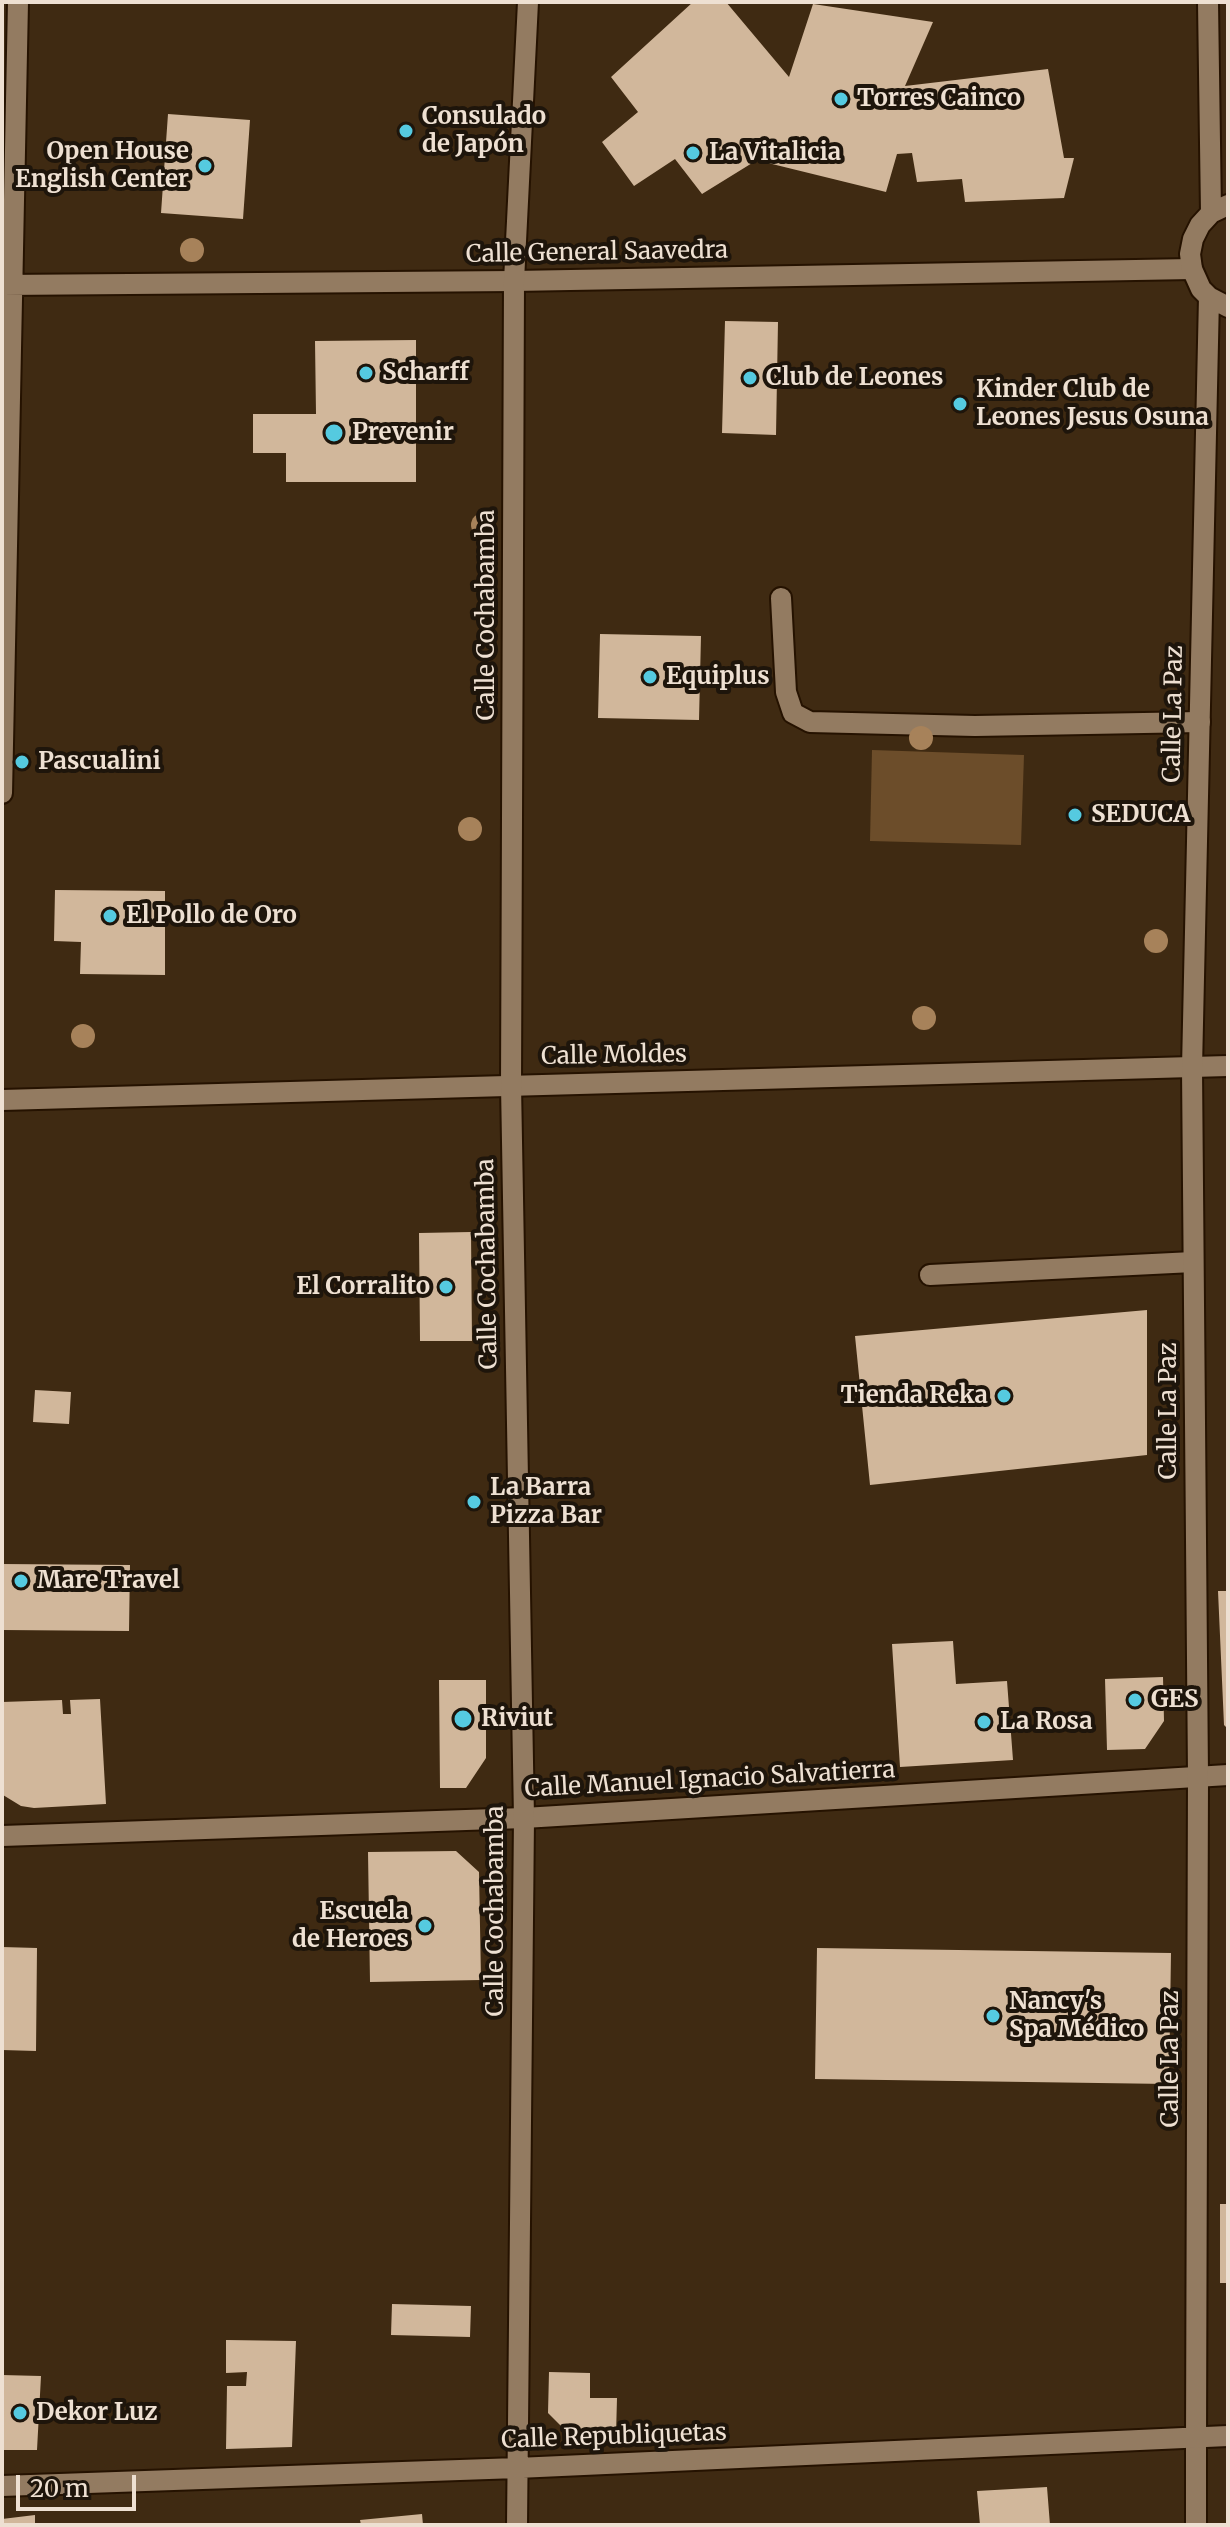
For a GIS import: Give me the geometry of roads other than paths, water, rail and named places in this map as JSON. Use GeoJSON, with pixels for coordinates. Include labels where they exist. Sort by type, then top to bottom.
{"type":"FeatureCollection","features":[{"type":"Feature","properties":{"kind":"street"},"geometry":{"type":"LineString","coordinates":[[2,793],[8,285],[18,2]]}},
{"type":"Feature","properties":{"kind":"street","name":"Calle Cochabamba"},"geometry":{"type":"LineString","coordinates":[[517,2525],[524,1818],[511,1085],[514,281],[528,2]]}},
{"type":"Feature","properties":{"kind":"street"},"geometry":{"type":"LineString","coordinates":[[1208,2],[1220,209],[1200,225],[1190,254],[1192,269],[1201,289],[1228,307]]}},
{"type":"Feature","properties":{"kind":"street","name":"Calle General Saavedra"},"geometry":{"type":"LineString","coordinates":[[8,285],[514,281],[1192,269]]}},
{"type":"Feature","properties":{"kind":"street","name":"Calle La Paz"},"geometry":{"type":"LineString","coordinates":[[1196,2525],[1198,1776],[1192,1068],[1209,297]]}},
{"type":"Feature","properties":{"kind":"street"},"geometry":{"type":"LineString","coordinates":[[781,598],[786,692],[793,713],[810,722],[975,726],[1200,722]]}},
{"type":"Feature","properties":{"kind":"street","name":"Calle Moldes"},"geometry":{"type":"LineString","coordinates":[[2,1100],[1228,1066]]}},
{"type":"Feature","properties":{"kind":"street"},"geometry":{"type":"LineString","coordinates":[[930,1275],[1193,1262]]}},
{"type":"Feature","properties":{"kind":"street","name":"Calle Manuel Ignacio Salvatierra"},"geometry":{"type":"LineString","coordinates":[[2,1836],[524,1818],[1228,1775]]}},
{"type":"Feature","properties":{"kind":"street","name":"Calle Republiquetas"},"geometry":{"type":"LineString","coordinates":[[2,2486],[517,2468],[1228,2436]]}},
{"type":"Feature","properties":{"kind":"place","name":"Torres Cainco"},"geometry":{"type":"Point","coordinates":[841,99]}},
{"type":"Feature","properties":{"kind":"place","name":"Consulado de Japón"},"geometry":{"type":"Point","coordinates":[406,131]}},
{"type":"Feature","properties":{"kind":"place","name":"La Vitalicia"},"geometry":{"type":"Point","coordinates":[693,153]}},
{"type":"Feature","properties":{"kind":"place","name":"Open House English Center"},"geometry":{"type":"Point","coordinates":[205,166]}},
{"type":"Feature","properties":{"kind":"place","name":"Scharff"},"geometry":{"type":"Point","coordinates":[366,373]}},
{"type":"Feature","properties":{"kind":"place","name":"Club de Leones"},"geometry":{"type":"Point","coordinates":[750,378]}},
{"type":"Feature","properties":{"kind":"place","name":"Kinder Club de Leones Jesus Osuna"},"geometry":{"type":"Point","coordinates":[960,404]}},
{"type":"Feature","properties":{"kind":"place","name":"Prevenir"},"geometry":{"type":"Point","coordinates":[334,433]}},
{"type":"Feature","properties":{"kind":"place","name":"Equiplus"},"geometry":{"type":"Point","coordinates":[650,677]}},
{"type":"Feature","properties":{"kind":"place","name":"Pascualini"},"geometry":{"type":"Point","coordinates":[22,762]}},
{"type":"Feature","properties":{"kind":"place","name":"SEDUCA"},"geometry":{"type":"Point","coordinates":[1075,815]}},
{"type":"Feature","properties":{"kind":"place","name":"El Pollo de Oro"},"geometry":{"type":"Point","coordinates":[110,916]}},
{"type":"Feature","properties":{"kind":"place","name":"El Corralito"},"geometry":{"type":"Point","coordinates":[446,1287]}},
{"type":"Feature","properties":{"kind":"place","name":"Tienda Reka"},"geometry":{"type":"Point","coordinates":[1004,1396]}},
{"type":"Feature","properties":{"kind":"place","name":"La Barra Pizza Bar"},"geometry":{"type":"Point","coordinates":[474,1502]}},
{"type":"Feature","properties":{"kind":"place","name":"Mare Travel"},"geometry":{"type":"Point","coordinates":[21,1581]}},
{"type":"Feature","properties":{"kind":"place","name":"GES"},"geometry":{"type":"Point","coordinates":[1135,1700]}},
{"type":"Feature","properties":{"kind":"place","name":"Riviut"},"geometry":{"type":"Point","coordinates":[463,1719]}},
{"type":"Feature","properties":{"kind":"place","name":"La Rosa"},"geometry":{"type":"Point","coordinates":[984,1722]}},
{"type":"Feature","properties":{"kind":"place","name":"Escuela de Heroes"},"geometry":{"type":"Point","coordinates":[425,1926]}},
{"type":"Feature","properties":{"kind":"place","name":"Nancy's Spa Médico"},"geometry":{"type":"Point","coordinates":[993,2016]}},
{"type":"Feature","properties":{"kind":"place","name":"Dekor Luz"},"geometry":{"type":"Point","coordinates":[20,2413]}}]}
